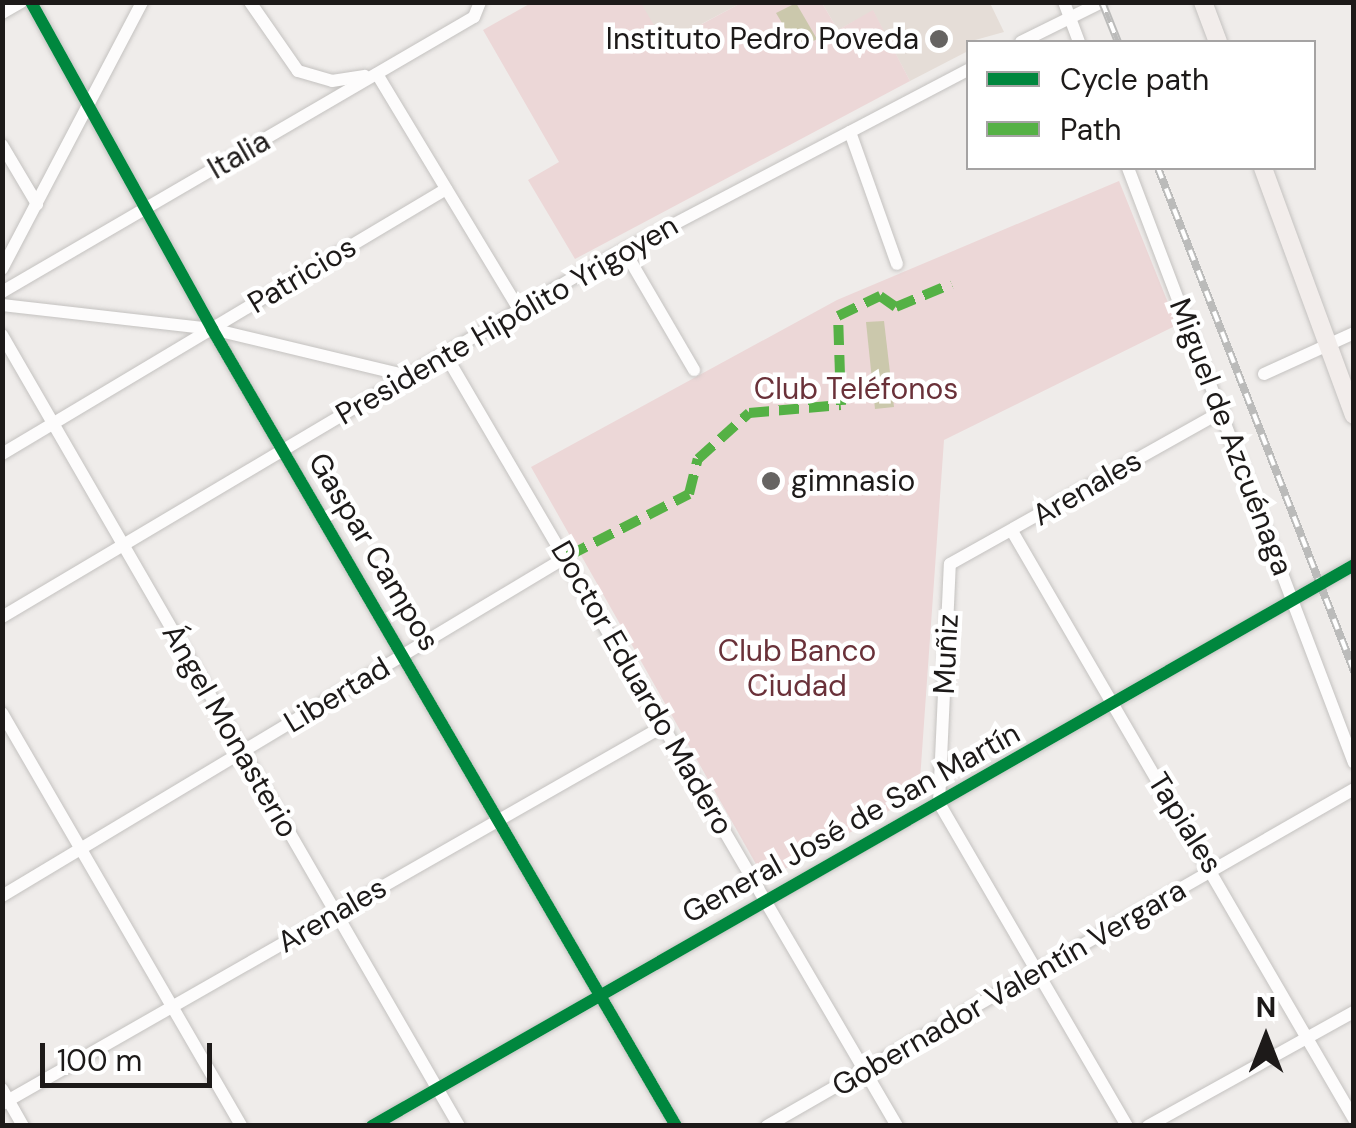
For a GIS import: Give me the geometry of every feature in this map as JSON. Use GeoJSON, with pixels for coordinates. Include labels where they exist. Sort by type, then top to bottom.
{"type":"FeatureCollection","features":[{"type":"Feature","properties":{"kind":"main road"},"geometry":{"type":"LineString","coordinates":[[1205,3],[1217,40]]}},
{"type":"Feature","properties":{"kind":"main road"},"geometry":{"type":"LineString","coordinates":[[1263,170],[1354,415]]}},
{"type":"Feature","properties":{"kind":"street"},"geometry":{"type":"LineString","coordinates":[[2,13],[21,2]]}},
{"type":"Feature","properties":{"kind":"street","name":"Gaspar Campos"},"geometry":{"type":"LineString","coordinates":[[31,2],[149,207],[212,329],[406,654],[597,996],[676,1126]]}},
{"type":"Feature","properties":{"kind":"street"},"geometry":{"type":"LineString","coordinates":[[2,269],[142,2]]}},
{"type":"Feature","properties":{"kind":"street"},"geometry":{"type":"LineString","coordinates":[[250,2],[284,57],[308,76],[332,81],[377,74],[519,309]]}},
{"type":"Feature","properties":{"kind":"street","name":"Italia"},"geometry":{"type":"LineString","coordinates":[[2,292],[474,17],[480,2]]}},
{"type":"Feature","properties":{"kind":"street"},"geometry":{"type":"LineString","coordinates":[[1064,2],[1078,40]]}},
{"type":"Feature","properties":{"kind":"street"},"geometry":{"type":"LineString","coordinates":[[1025,40],[1102,2]]}},
{"type":"Feature","properties":{"kind":"street","name":"Presidente Hipólito Yrigoyen"},"geometry":{"type":"LineString","coordinates":[[2,617],[519,309],[966,71]]}},
{"type":"Feature","properties":{"kind":"street"},"geometry":{"type":"LineString","coordinates":[[850,132],[897,264]]}},
{"type":"Feature","properties":{"kind":"street"},"geometry":{"type":"LineString","coordinates":[[2,145],[38,204]]}},
{"type":"Feature","properties":{"kind":"street","name":"Miguel de Azcuénaga"},"geometry":{"type":"LineString","coordinates":[[1129,170],[1354,762]]}},
{"type":"Feature","properties":{"kind":"street","name":"Patricios"},"geometry":{"type":"LineString","coordinates":[[2,454],[446,189]]}},
{"type":"Feature","properties":{"kind":"street"},"geometry":{"type":"LineString","coordinates":[[624,250],[694,370]]}},
{"type":"Feature","properties":{"kind":"street"},"geometry":{"type":"LineString","coordinates":[[2,305],[212,329],[408,376]]}},
{"type":"Feature","properties":{"kind":"street"},"geometry":{"type":"LineString","coordinates":[[1264,374],[1354,333]]}},
{"type":"Feature","properties":{"kind":"street","name":"Ángel Monasterio"},"geometry":{"type":"LineString","coordinates":[[2,336],[459,1126]]}},
{"type":"Feature","properties":{"kind":"street","name":"Doctor Eduardo Madero"},"geometry":{"type":"LineString","coordinates":[[445,354],[568,556],[662,728],[898,1126]]}},
{"type":"Feature","properties":{"kind":"street","name":"Arenales"},"geometry":{"type":"LineString","coordinates":[[950,564],[1223,411]]}},
{"type":"Feature","properties":{"kind":"street","name":"Tapiales"},"geometry":{"type":"LineString","coordinates":[[1012,531],[1111,704],[1215,870],[1354,1119]]}},
{"type":"Feature","properties":{"kind":"street","name":"Libertad"},"geometry":{"type":"LineString","coordinates":[[2,896],[568,556]]}},
{"type":"Feature","properties":{"kind":"street","name":"Muñiz"},"geometry":{"type":"LineString","coordinates":[[939,804],[950,564]]}},
{"type":"Feature","properties":{"kind":"street","name":"General José de San Martín"},"geometry":{"type":"LineString","coordinates":[[372,1126],[762,899],[939,804],[1354,565]]}},
{"type":"Feature","properties":{"kind":"street"},"geometry":{"type":"LineString","coordinates":[[2,714],[241,1126]]}},
{"type":"Feature","properties":{"kind":"street","name":"Arenales"},"geometry":{"type":"LineString","coordinates":[[5,1098],[662,728]]}},
{"type":"Feature","properties":{"kind":"street","name":"Gobernador Valentín Vergara"},"geometry":{"type":"LineString","coordinates":[[767,1126],[1354,789]]}},
{"type":"Feature","properties":{"kind":"street"},"geometry":{"type":"LineString","coordinates":[[939,804],[1127,1126]]}},
{"type":"Feature","properties":{"kind":"street"},"geometry":{"type":"LineString","coordinates":[[1148,1126],[1354,1012]]}},
{"type":"Feature","properties":{"kind":"street"},"geometry":{"type":"LineString","coordinates":[[5,1098],[23,1126]]}},
{"type":"Feature","properties":{"kind":"shaded area"},"geometry":{"type":"Polygon","coordinates":[[[640,3],[741,3],[664,44],[640,3]]]}},
{"type":"Feature","properties":{"kind":"shaded area"},"geometry":{"type":"Polygon","coordinates":[[[796,3],[817,39],[798,50],[776,13],[796,3]]]}},
{"type":"Feature","properties":{"kind":"shaded area","name":"Instituto Pedro Poveda"},"geometry":{"type":"Polygon","coordinates":[[[822,3],[990,3],[1004,32],[966,40],[966,52],[910,81],[873,11],[838,30],[822,3]]]}},
{"type":"Feature","properties":{"kind":"shaded area"},"geometry":{"type":"Polygon","coordinates":[[[884,321],[894,407],[875,409],[866,322],[884,321]]]}},
{"type":"Feature","properties":{"kind":"green space"},"geometry":{"type":"Polygon","coordinates":[[[531,3],[641,3],[665,44],[741,3],[822,3],[838,30],[873,10],[910,81],[575,259],[528,180],[559,162],[483,30],[531,3]]]}},
{"type":"Feature","properties":{"kind":"green space"},"geometry":{"type":"Polygon","coordinates":[[[1119,181],[1177,325],[944,440],[919,794],[765,880],[531,467],[837,300],[1119,181]]]}},
{"type":"Feature","properties":{"kind":"railway"},"geometry":{"type":"LineString","coordinates":[[1102,2],[1117,40]]}},
{"type":"Feature","properties":{"kind":"railway"},"geometry":{"type":"LineString","coordinates":[[1159,170],[1354,671]]}},
{"type":"Feature","properties":{"kind":"marked path"},"geometry":{"type":"LineString","coordinates":[[568,556],[689,494],[698,459],[749,413],[841,405],[838,316],[880,296],[896,307],[951,284]]}},
{"type":"Feature","properties":{"kind":"cycle path"},"geometry":{"type":"LineString","coordinates":[[31,2],[212,329],[676,1126]]}},
{"type":"Feature","properties":{"kind":"cycle path"},"geometry":{"type":"LineString","coordinates":[[372,1126],[1354,565]]}},
{"type":"Feature","properties":{"kind":"place","name":"Instituto Pedro Poveda"},"geometry":{"type":"Point","coordinates":[939,39]}},
{"type":"Feature","properties":{"kind":"place","name":"gimnasio"},"geometry":{"type":"Point","coordinates":[771,481]}},
{"type":"Feature","properties":{"kind":"park label","name":"Club Teléfonos"},"geometry":{"type":"Point","coordinates":[856,389]}},
{"type":"Feature","properties":{"kind":"park label","name":"Club Banco Ciudad"},"geometry":{"type":"Point","coordinates":[797,668]}}]}
